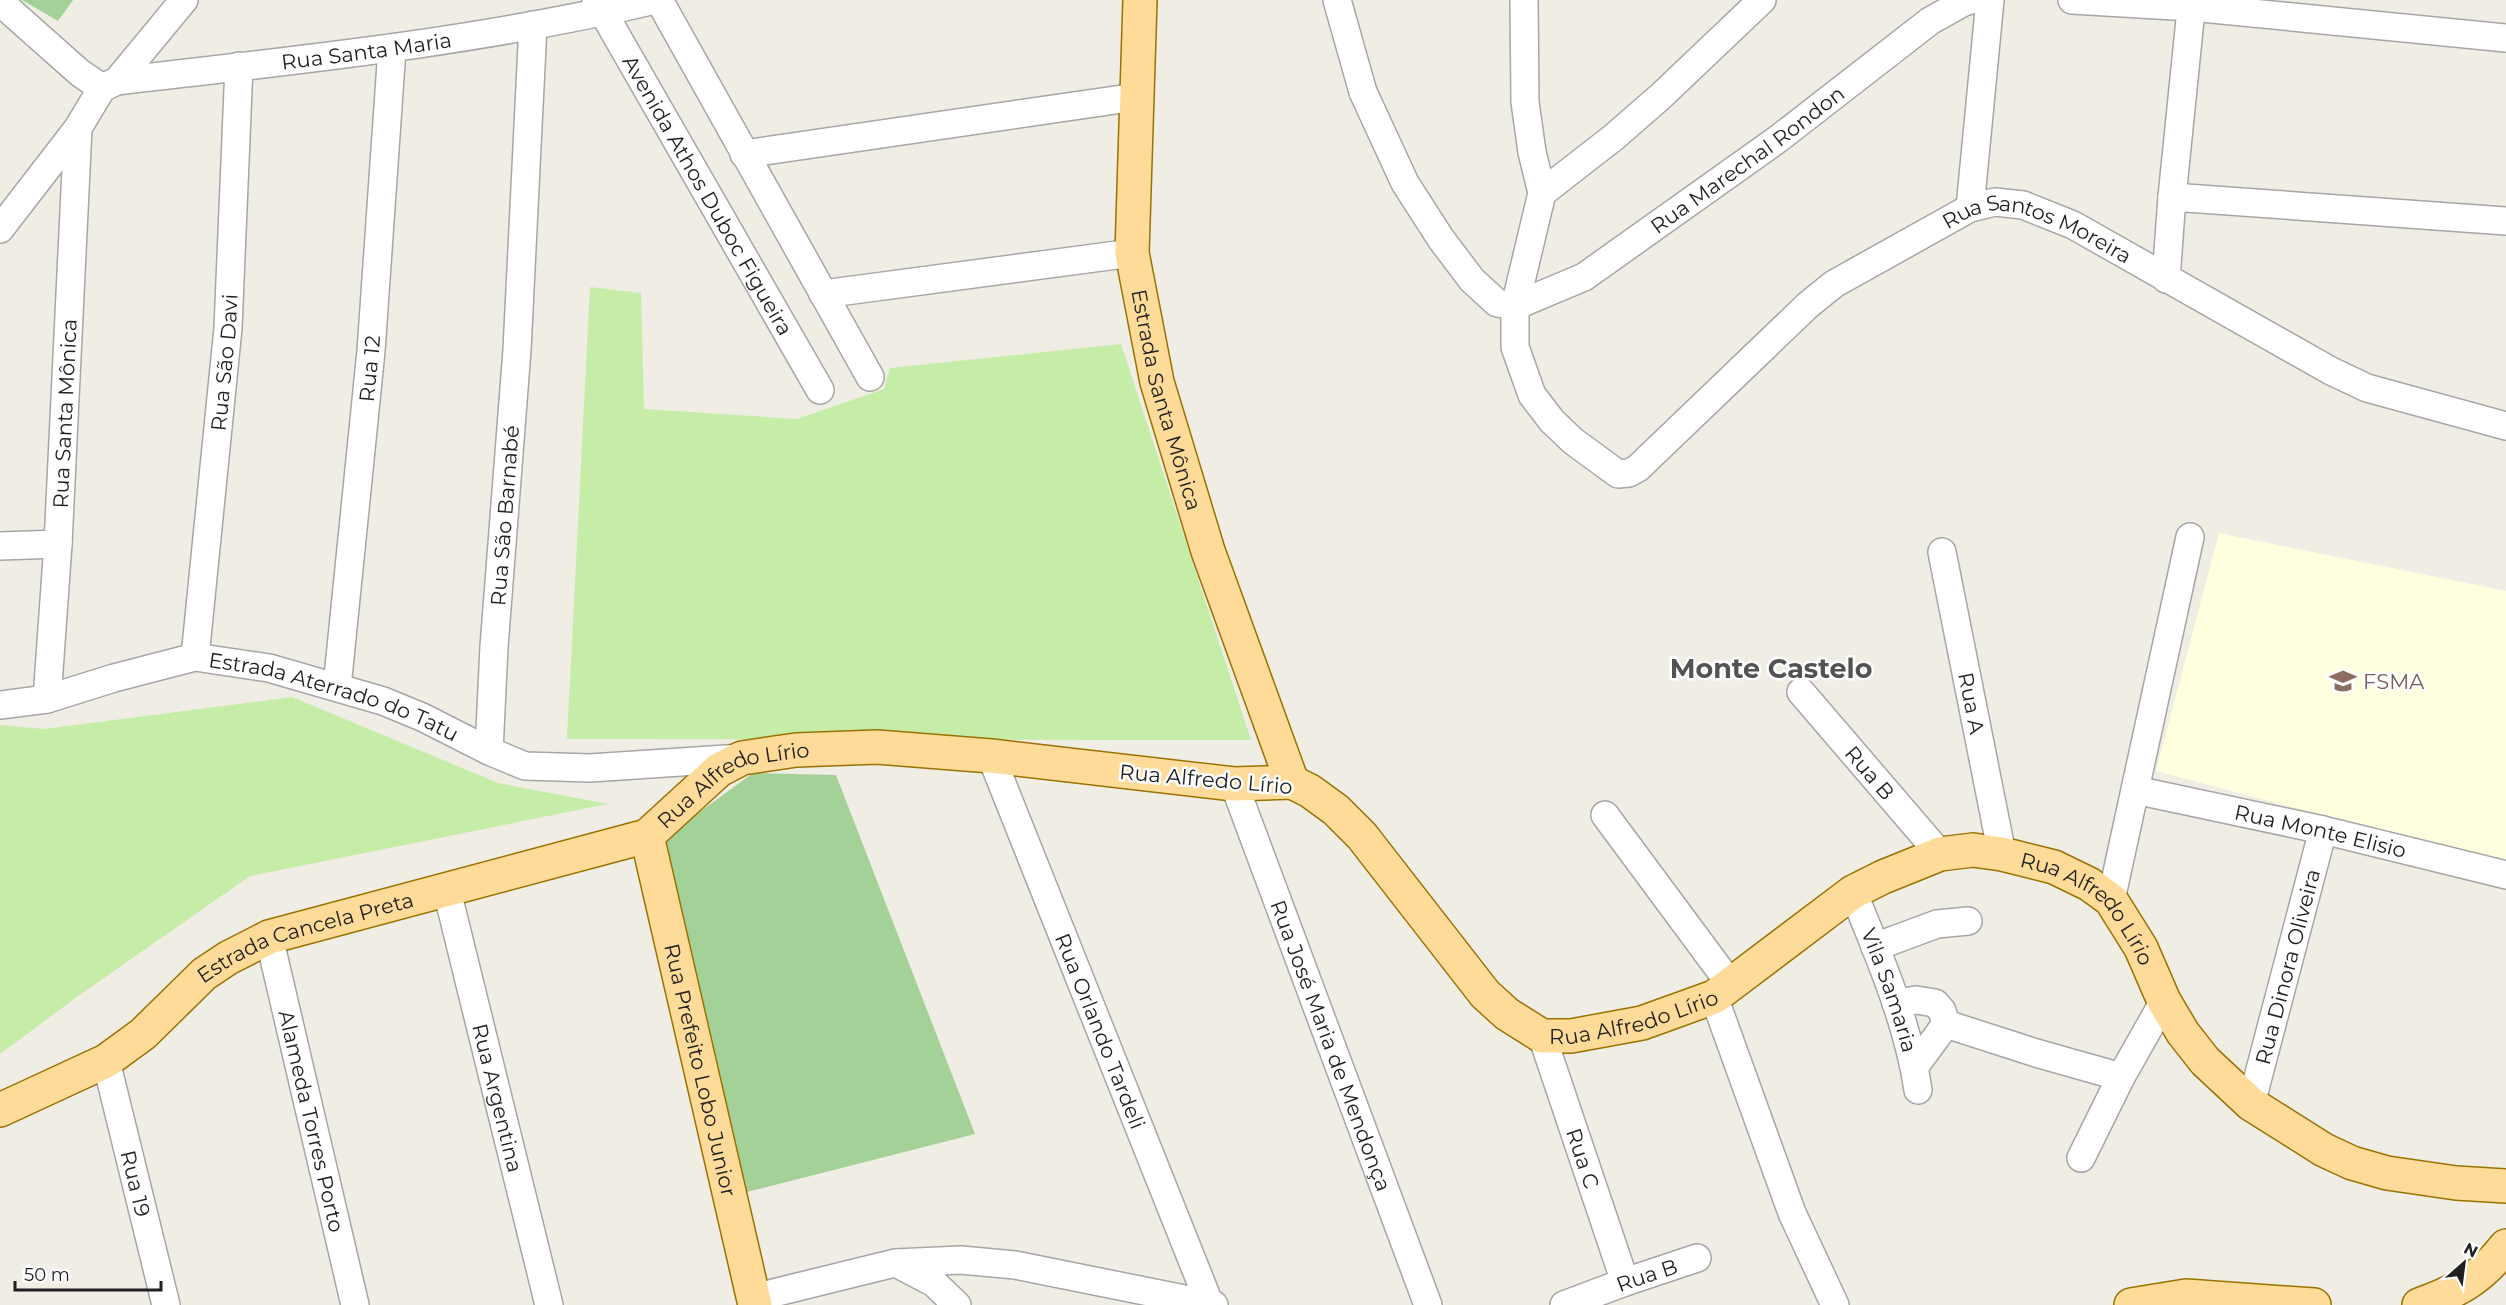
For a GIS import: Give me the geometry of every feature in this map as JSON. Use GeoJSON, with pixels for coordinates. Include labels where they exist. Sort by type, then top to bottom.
{"type":"FeatureCollection","features":[{"type":"Feature","properties":{"kind":"main road","name":"Estrada Santa Mônica"},"geometry":{"type":"LineString","coordinates":[[1140,0],[1132,253],[1157,382],[1208,551],[1292,782]]}},
{"type":"Feature","properties":{"kind":"main road","name":"Rua Alfredo Lírio"},"geometry":{"type":"LineString","coordinates":[[647,836],[719,770],[742,758],[796,750],[877,747],[991,756],[1234,784],[1292,782],[1328,804],[1355,829],[1485,994],[1507,1014],[1542,1036],[1571,1036],[1642,1023],[1723,991],[1853,892],[1883,877],[1940,854],[1973,850],[2002,854],[2054,867],[2089,884],[2111,900],[2125,919],[2141,948],[2164,1001],[2183,1033],[2205,1060],[2251,1104],[2324,1150],[2352,1163],[2387,1173],[2457,1183],[2506,1186]]}},
{"type":"Feature","properties":{"kind":"main road","name":"Estrada Cancela Preta"},"geometry":{"type":"LineString","coordinates":[[0,1110],[106,1061],[143,1034],[204,974],[228,958],[269,937],[647,836]]}},
{"type":"Feature","properties":{"kind":"main road","name":"Rua Prefeito Lobo Junior"},"geometry":{"type":"LineString","coordinates":[[647,836],[754,1302]]}},
{"type":"Feature","properties":{"kind":"main road"},"geometry":{"type":"LineString","coordinates":[[2419,1305],[2456,1291],[2472,1281],[2506,1246]]}},
{"type":"Feature","properties":{"kind":"main road"},"geometry":{"type":"LineString","coordinates":[[2130,1305],[2186,1296],[2245,1302],[2313,1305]]}},
{"type":"Feature","properties":{"kind":"street"},"geometry":{"type":"LineString","coordinates":[[0,230],[96,101],[184,0]]}},
{"type":"Feature","properties":{"kind":"street"},"geometry":{"type":"LineString","coordinates":[[657,0],[870,377]]}},
{"type":"Feature","properties":{"kind":"street","name":"Rua Santa Maria"},"geometry":{"type":"LineString","coordinates":[[96,101],[239,66],[392,49],[533,25],[599,6],[657,0]]}},
{"type":"Feature","properties":{"kind":"street"},"geometry":{"type":"LineString","coordinates":[[1337,0],[1363,92],[1405,183],[1441,239],[1472,280],[1497,303],[1515,306],[1542,193],[1532,152],[1526,102],[1524,0]]}},
{"type":"Feature","properties":{"kind":"street"},"geometry":{"type":"LineString","coordinates":[[1542,193],[1630,123],[1762,0]]}},
{"type":"Feature","properties":{"kind":"street","name":"Rua Marechal Rondon"},"geometry":{"type":"LineString","coordinates":[[1515,306],[1584,277],[1778,139],[1930,21],[1972,0]]}},
{"type":"Feature","properties":{"kind":"street"},"geometry":{"type":"LineString","coordinates":[[1970,208],[1990,0]]}},
{"type":"Feature","properties":{"kind":"street"},"geometry":{"type":"LineString","coordinates":[[2072,0],[2192,4],[2506,38]]}},
{"type":"Feature","properties":{"kind":"street"},"geometry":{"type":"LineString","coordinates":[[2166,279],[2192,4]]}},
{"type":"Feature","properties":{"kind":"street"},"geometry":{"type":"LineString","coordinates":[[1,5],[80,73],[96,101]]}},
{"type":"Feature","properties":{"kind":"street","name":"Avenida Athos Duboc Figueira"},"geometry":{"type":"LineString","coordinates":[[599,6],[820,390]]}},
{"type":"Feature","properties":{"kind":"street","name":"Rua São Barnabé"},"geometry":{"type":"LineString","coordinates":[[489,751],[494,647],[518,350],[533,25]]}},
{"type":"Feature","properties":{"kind":"street","name":"Rua 12"},"geometry":{"type":"LineString","coordinates":[[337,687],[371,351],[392,49]]}},
{"type":"Feature","properties":{"kind":"street","name":"Rua São Davi"},"geometry":{"type":"LineString","coordinates":[[195,657],[228,328],[239,66]]}},
{"type":"Feature","properties":{"kind":"street"},"geometry":{"type":"LineString","coordinates":[[744,154],[1136,97]]}},
{"type":"Feature","properties":{"kind":"street","name":"Rua Santa Mônica"},"geometry":{"type":"LineString","coordinates":[[47,699],[96,101]]}},
{"type":"Feature","properties":{"kind":"street"},"geometry":{"type":"LineString","coordinates":[[2172,197],[2506,221]]}},
{"type":"Feature","properties":{"kind":"street","name":"Rua Santos Moreira"},"geometry":{"type":"LineString","coordinates":[[1515,306],[1515,347],[1532,395],[1552,421],[1574,441],[1618,474],[1629,473],[1638,468],[1808,305],[1834,284],[1970,208],[1995,202],[2023,205],[2073,225],[2331,371],[2367,388],[2499,427]]}},
{"type":"Feature","properties":{"kind":"street"},"geometry":{"type":"LineString","coordinates":[[823,294],[1132,253]]}},
{"type":"Feature","properties":{"kind":"street"},"geometry":{"type":"LineString","coordinates":[[2111,900],[2190,537]]}},
{"type":"Feature","properties":{"kind":"street"},"geometry":{"type":"LineString","coordinates":[[0,546],[58,544]]}},
{"type":"Feature","properties":{"kind":"street","name":"Rua A"},"geometry":{"type":"LineString","coordinates":[[1942,552],[2002,854]]}},
{"type":"Feature","properties":{"kind":"street","name":"Estrada Aterrado do Tatu"},"geometry":{"type":"LineString","coordinates":[[0,705],[47,699],[114,678],[195,657],[268,668],[383,701],[422,717],[489,751]]}},
{"type":"Feature","properties":{"kind":"street","name":"Rua B"},"geometry":{"type":"LineString","coordinates":[[1801,692],[1940,854]]}},
{"type":"Feature","properties":{"kind":"street"},"geometry":{"type":"LineString","coordinates":[[489,751],[525,766],[553,768],[590,768],[742,758]]}},
{"type":"Feature","properties":{"kind":"street","name":"Rua Orlando Tardeli"},"geometry":{"type":"LineString","coordinates":[[991,756],[1211,1305]]}},
{"type":"Feature","properties":{"kind":"street","name":"Rua José Maria de Mendonça"},"geometry":{"type":"LineString","coordinates":[[1234,784],[1428,1305]]}},
{"type":"Feature","properties":{"kind":"street","name":"Rua Monte Elisio"},"geometry":{"type":"LineString","coordinates":[[2135,790],[2323,830],[2506,875]]}},
{"type":"Feature","properties":{"kind":"street"},"geometry":{"type":"LineString","coordinates":[[1605,815],[1723,991],[1792,1213],[1834,1305]]}},
{"type":"Feature","properties":{"kind":"street","name":"Rua Dinora Oliveira"},"geometry":{"type":"LineString","coordinates":[[2251,1104],[2323,830]]}},
{"type":"Feature","properties":{"kind":"street","name":"Rua Argentina"},"geometry":{"type":"LineString","coordinates":[[447,891],[549,1305]]}},
{"type":"Feature","properties":{"kind":"street","name":"Vila Samaria"},"geometry":{"type":"LineString","coordinates":[[1853,892],[1896,1003],[1917,1078],[1946,1023]]}},
{"type":"Feature","properties":{"kind":"street"},"geometry":{"type":"LineString","coordinates":[[1875,947],[1937,924],[1968,921]]}},
{"type":"Feature","properties":{"kind":"street","name":"Alameda Torres Porto"},"geometry":{"type":"LineString","coordinates":[[269,937],[355,1305]]}},
{"type":"Feature","properties":{"kind":"street"},"geometry":{"type":"LineString","coordinates":[[1896,1003],[1916,1000],[1935,1003],[1942,1011],[1946,1023],[2036,1053],[2121,1077]]}},
{"type":"Feature","properties":{"kind":"street"},"geometry":{"type":"LineString","coordinates":[[2081,1158],[2121,1077],[2164,1001]]}},
{"type":"Feature","properties":{"kind":"street","name":"Rua C"},"geometry":{"type":"LineString","coordinates":[[1542,1036],[1625,1282]]}},
{"type":"Feature","properties":{"kind":"street","name":"Rua 19"},"geometry":{"type":"LineString","coordinates":[[106,1061],[166,1305]]}},
{"type":"Feature","properties":{"kind":"street","name":"Rua B"},"geometry":{"type":"LineString","coordinates":[[1564,1305],[1697,1258]]}},
{"type":"Feature","properties":{"kind":"street"},"geometry":{"type":"LineString","coordinates":[[754,1302],[895,1263],[961,1260],[1015,1265],[1211,1305]]}},
{"type":"Feature","properties":{"kind":"street"},"geometry":{"type":"LineString","coordinates":[[895,1263],[934,1283],[957,1305]]}},
{"type":"Feature","properties":{"kind":"shaded area","name":"FSMA"},"geometry":{"type":"Polygon","coordinates":[[[2219,533],[2506,591],[2506,864],[2156,771],[2219,533]]]}},
{"type":"Feature","properties":{"kind":"green space"},"geometry":{"type":"Polygon","coordinates":[[[22,0],[73,0],[58,21],[22,0]]]}},
{"type":"Feature","properties":{"kind":"green space"},"geometry":{"type":"Polygon","coordinates":[[[590,287],[641,293],[644,409],[797,419],[884,389],[890,368],[1121,344],[1251,740],[567,739],[590,287]]]}},
{"type":"Feature","properties":{"kind":"green space"},"geometry":{"type":"Polygon","coordinates":[[[292,697],[498,783],[608,804],[250,876],[74,999],[0,1054],[0,725],[44,729],[292,697]]]}},
{"type":"Feature","properties":{"kind":"green space"},"geometry":{"type":"Polygon","coordinates":[[[753,773],[836,775],[975,1134],[747,1192],[660,841],[753,773]]]}},
{"type":"Feature","properties":{"kind":"place","name":"FSMA"},"geometry":{"type":"Point","coordinates":[2343,681]}},
{"type":"Feature","properties":{"kind":"district","name":"Monte Castelo"},"geometry":{"type":"Point","coordinates":[1771,668]}}]}
